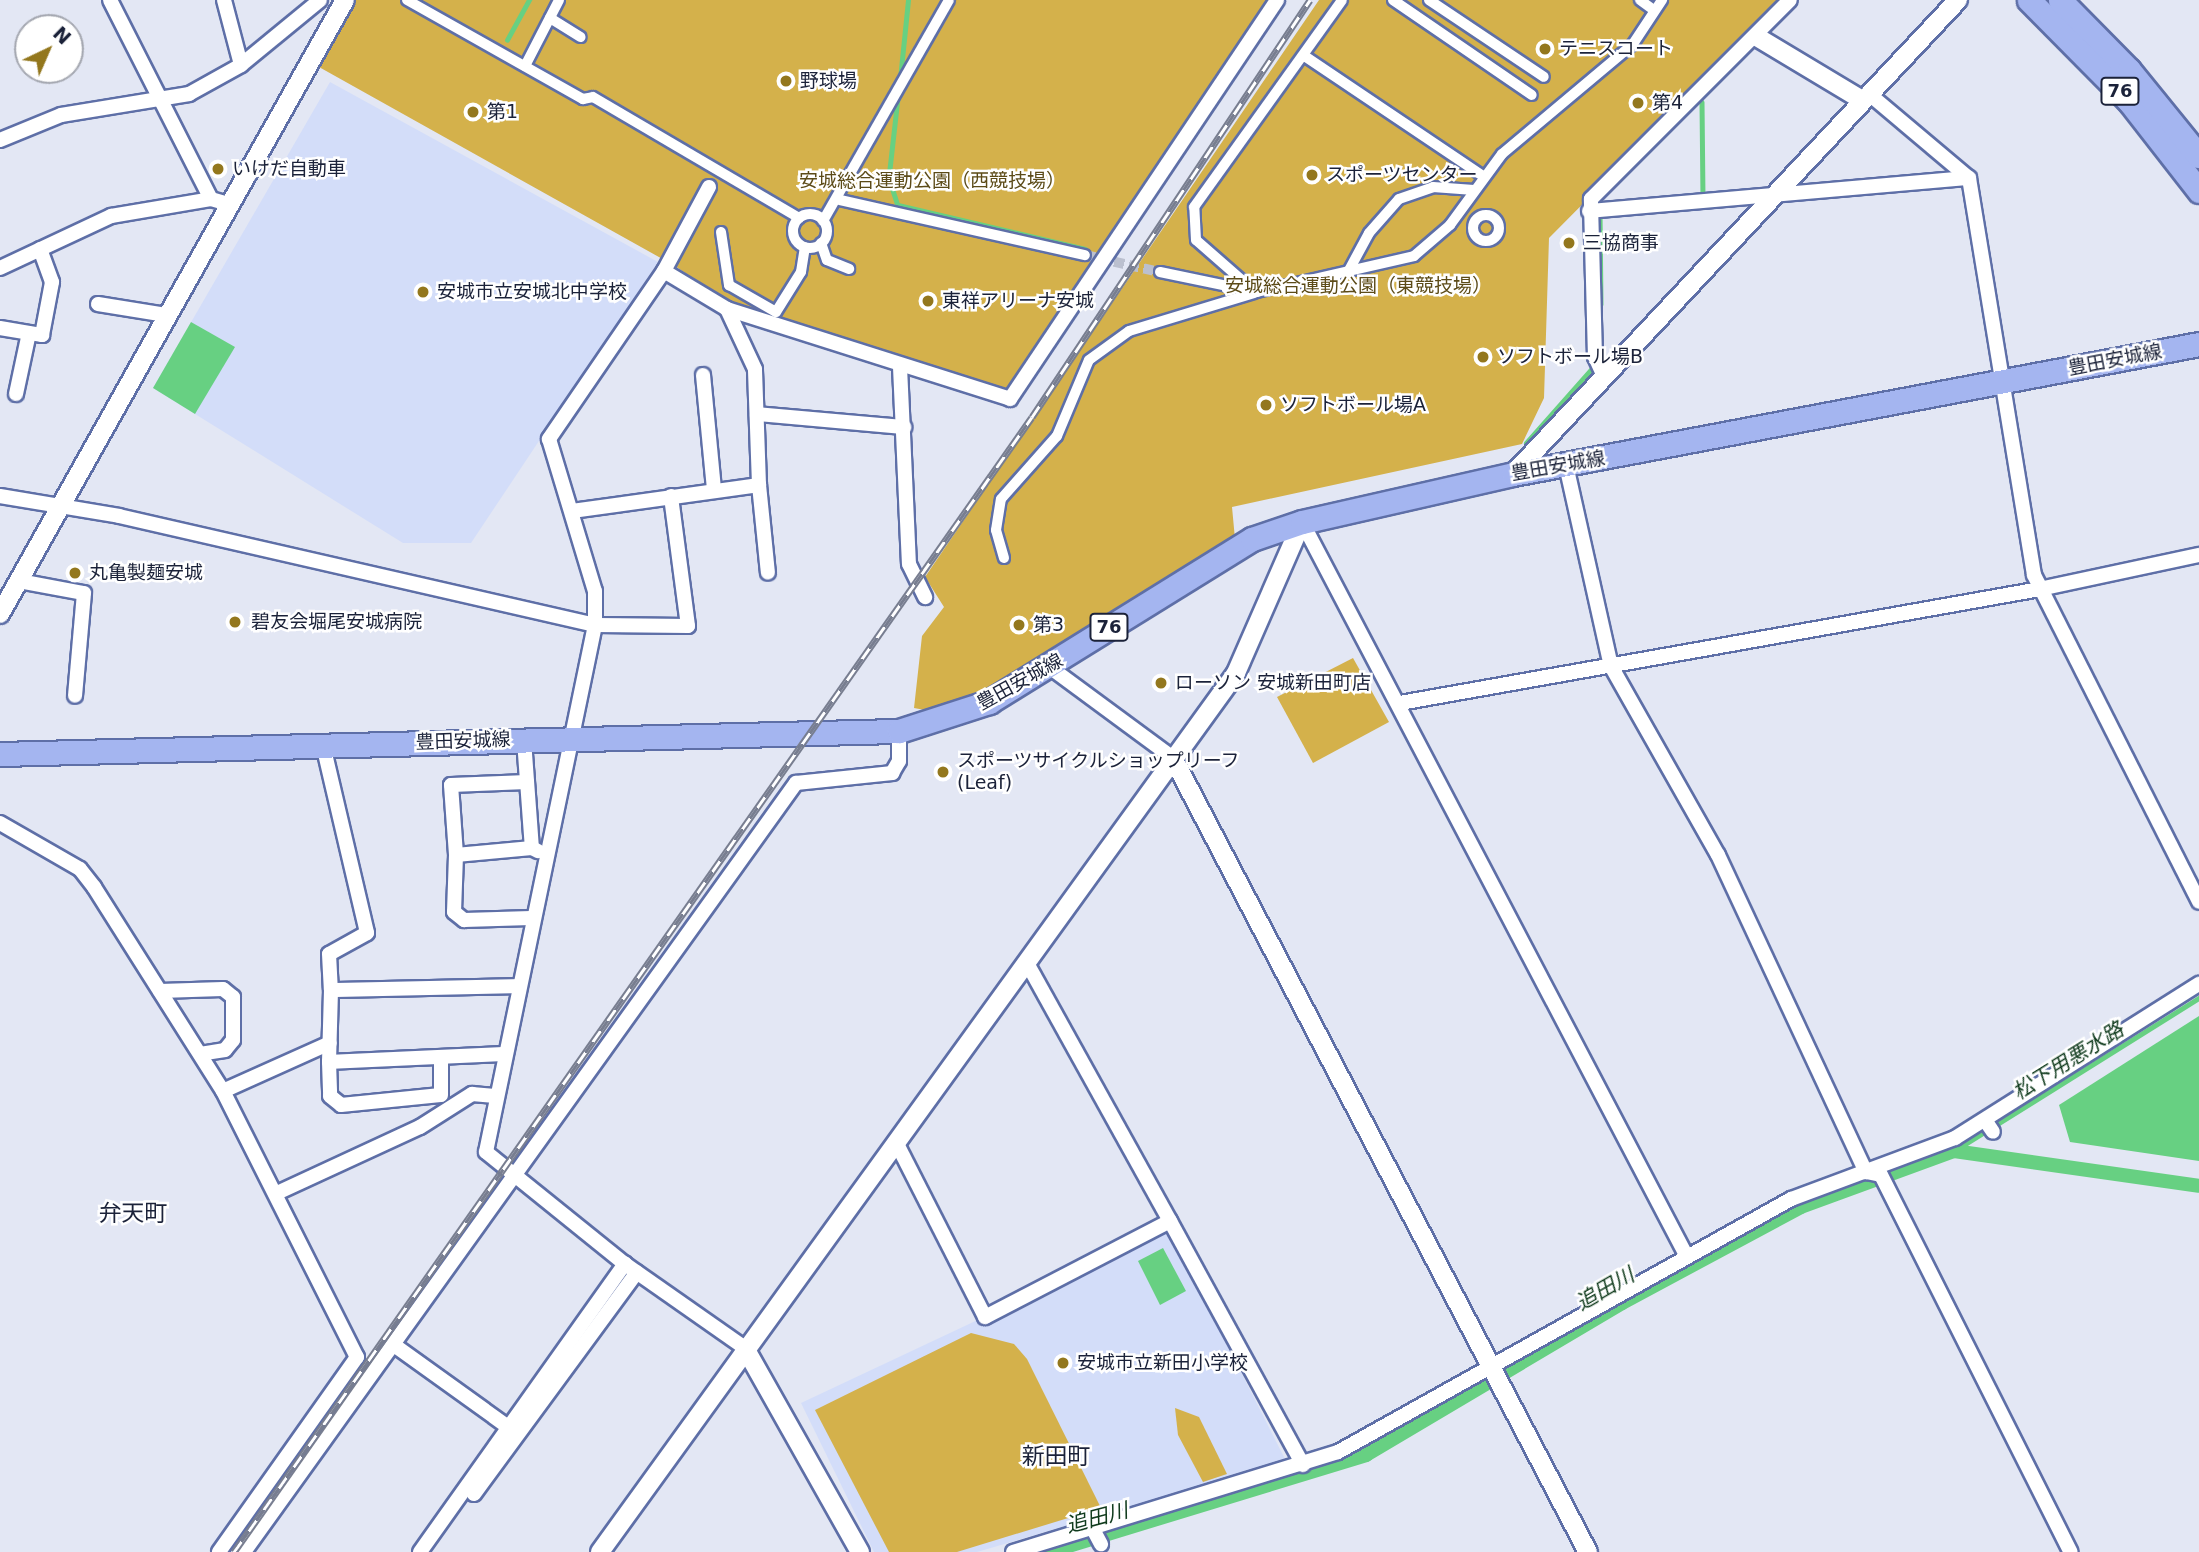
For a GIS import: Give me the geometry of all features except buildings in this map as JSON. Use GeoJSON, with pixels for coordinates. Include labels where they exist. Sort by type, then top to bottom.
{"type":"FeatureCollection","features":[{"type":"Feature","properties":{"kind":"main road","name":"76"},"geometry":{"type":"LineString","coordinates":[[2029,0],[2129,101],[2199,191]]}},
{"type":"Feature","properties":{"kind":"main road","name":"76"},"geometry":{"type":"LineString","coordinates":[[2060,0],[2129,69],[2199,156]]}},
{"type":"Feature","properties":{"kind":"main road","name":"豊田安城線"},"geometry":{"type":"LineString","coordinates":[[0,754],[899,731],[989,702],[1051,668],[1252,539],[1302,522],[1513,474],[2199,344]]}},
{"type":"Feature","properties":{"kind":"street"},"geometry":{"type":"LineString","coordinates":[[110,0],[165,97],[211,199]]}},
{"type":"Feature","properties":{"kind":"street"},"geometry":{"type":"LineString","coordinates":[[224,0],[241,65]]}},
{"type":"Feature","properties":{"kind":"street"},"geometry":{"type":"LineString","coordinates":[[0,139],[61,115],[189,94],[241,65],[320,0]]}},
{"type":"Feature","properties":{"kind":"street"},"geometry":{"type":"LineString","coordinates":[[0,614],[345,0]]}},
{"type":"Feature","properties":{"kind":"street"},"geometry":{"type":"LineString","coordinates":[[407,0],[583,99],[593,97],[799,218],[812,214],[823,221]]}},
{"type":"Feature","properties":{"kind":"street"},"geometry":{"type":"LineString","coordinates":[[525,66],[559,0]]}},
{"type":"Feature","properties":{"kind":"street"},"geometry":{"type":"LineString","coordinates":[[849,269],[827,260],[821,243],[823,221],[840,200],[949,0]]}},
{"type":"Feature","properties":{"kind":"street"},"geometry":{"type":"LineString","coordinates":[[664,271],[727,309],[1010,399],[1277,0]]}},
{"type":"Feature","properties":{"kind":"street"},"geometry":{"type":"LineString","coordinates":[[1257,292],[1196,240],[1194,207],[1306,57],[1342,0]]}},
{"type":"Feature","properties":{"kind":"street"},"geometry":{"type":"LineString","coordinates":[[1393,0],[1532,95]]}},
{"type":"Feature","properties":{"kind":"street"},"geometry":{"type":"LineString","coordinates":[[1429,0],[1544,77]]}},
{"type":"Feature","properties":{"kind":"street"},"geometry":{"type":"LineString","coordinates":[[1640,0],[1654,10]]}},
{"type":"Feature","properties":{"kind":"street"},"geometry":{"type":"LineString","coordinates":[[1004,558],[998,506],[1057,436],[1089,360],[1129,331],[1257,292],[1414,256],[1450,225],[1483,176],[1539,120],[1613,64],[1662,0]]}},
{"type":"Feature","properties":{"kind":"street"},"geometry":{"type":"LineString","coordinates":[[1602,372],[1595,358],[1591,199],[1790,0]]}},
{"type":"Feature","properties":{"kind":"street"},"geometry":{"type":"LineString","coordinates":[[1513,474],[1602,372],[1958,0]]}},
{"type":"Feature","properties":{"kind":"street"},"geometry":{"type":"LineString","coordinates":[[550,18],[580,37]]}},
{"type":"Feature","properties":{"kind":"street"},"geometry":{"type":"LineString","coordinates":[[1758,33],[1865,97],[1969,178],[2040,589],[2199,902]]}},
{"type":"Feature","properties":{"kind":"street"},"geometry":{"type":"LineString","coordinates":[[1306,57],[1483,176]]}},
{"type":"Feature","properties":{"kind":"street"},"geometry":{"type":"LineString","coordinates":[[1590,211],[1769,198],[1969,178]]}},
{"type":"Feature","properties":{"kind":"street"},"geometry":{"type":"LineString","coordinates":[[709,187],[664,271],[549,439],[595,591],[595,625],[572,738],[539,851],[531,918],[502,1054],[486,1153],[631,1268],[745,1348],[860,1552]]}},
{"type":"Feature","properties":{"kind":"street"},"geometry":{"type":"LineString","coordinates":[[1348,272],[1368,233],[1399,199],[1433,187],[1474,190]]}},
{"type":"Feature","properties":{"kind":"street"},"geometry":{"type":"LineString","coordinates":[[0,268],[111,216],[211,199],[229,204]]}},
{"type":"Feature","properties":{"kind":"street"},"geometry":{"type":"LineString","coordinates":[[840,200],[1085,255]]}},
{"type":"Feature","properties":{"kind":"street"},"geometry":{"type":"LineString","coordinates":[[799,218],[793,236],[805,247]]}},
{"type":"Feature","properties":{"kind":"street"},"geometry":{"type":"LineString","coordinates":[[721,232],[729,285],[776,312],[801,272],[805,247]]}},
{"type":"Feature","properties":{"kind":"street"},"geometry":{"type":"LineString","coordinates":[[805,247],[821,243]]}},
{"type":"Feature","properties":{"kind":"street"},"geometry":{"type":"LineString","coordinates":[[0,328],[42,335],[52,282],[40,249]]}},
{"type":"Feature","properties":{"kind":"street"},"geometry":{"type":"LineString","coordinates":[[1160,272],[1257,292]]}},
{"type":"Feature","properties":{"kind":"street"},"geometry":{"type":"LineString","coordinates":[[98,304],[166,315]]}},
{"type":"Feature","properties":{"kind":"street"},"geometry":{"type":"LineString","coordinates":[[727,309],[755,369],[760,485],[768,573]]}},
{"type":"Feature","properties":{"kind":"street"},"geometry":{"type":"LineString","coordinates":[[16,394],[29,332]]}},
{"type":"Feature","properties":{"kind":"street"},"geometry":{"type":"LineString","coordinates":[[900,366],[909,564],[925,597]]}},
{"type":"Feature","properties":{"kind":"street"},"geometry":{"type":"LineString","coordinates":[[703,375],[714,489]]}},
{"type":"Feature","properties":{"kind":"street"},"geometry":{"type":"LineString","coordinates":[[757,414],[904,426]]}},
{"type":"Feature","properties":{"kind":"street"},"geometry":{"type":"LineString","coordinates":[[1566,465],[1611,666],[1718,855],[1878,1177],[2071,1552]]}},
{"type":"Feature","properties":{"kind":"street"},"geometry":{"type":"LineString","coordinates":[[572,511],[714,489],[760,485]]}},
{"type":"Feature","properties":{"kind":"street"},"geometry":{"type":"LineString","coordinates":[[0,496],[62,504],[595,625],[688,626],[671,496]]}},
{"type":"Feature","properties":{"kind":"street"},"geometry":{"type":"LineString","coordinates":[[1302,522],[1400,703],[1496,901],[1686,1255]]}},
{"type":"Feature","properties":{"kind":"street"},"geometry":{"type":"LineString","coordinates":[[600,1552],[745,1348],[897,1144],[1236,673],[1302,522]]}},
{"type":"Feature","properties":{"kind":"street"},"geometry":{"type":"LineString","coordinates":[[1400,703],[2040,589],[2199,555]]}},
{"type":"Feature","properties":{"kind":"street"},"geometry":{"type":"LineString","coordinates":[[19,580],[83,593],[75,696]]}},
{"type":"Feature","properties":{"kind":"street"},"geometry":{"type":"LineString","coordinates":[[1051,668],[1173,758],[1497,1372],[1588,1552]]}},
{"type":"Feature","properties":{"kind":"street"},"geometry":{"type":"LineString","coordinates":[[244,1552],[517,1176],[796,783],[892,773],[899,761],[899,731]]}},
{"type":"Feature","properties":{"kind":"street"},"geometry":{"type":"LineString","coordinates":[[524,740],[527,782],[539,851]]}},
{"type":"Feature","properties":{"kind":"street"},"geometry":{"type":"LineString","coordinates":[[323,746],[367,933],[329,954],[330,1096],[341,1105],[441,1095],[441,1058]]}},
{"type":"Feature","properties":{"kind":"street"},"geometry":{"type":"LineString","coordinates":[[527,782],[451,785],[456,855],[454,912],[464,920],[531,918]]}},
{"type":"Feature","properties":{"kind":"street"},"geometry":{"type":"LineString","coordinates":[[0,823],[80,869],[223,1091],[277,1193],[356,1357],[219,1552]]}},
{"type":"Feature","properties":{"kind":"street"},"geometry":{"type":"LineString","coordinates":[[456,855],[539,851]]}},
{"type":"Feature","properties":{"kind":"street"},"geometry":{"type":"LineString","coordinates":[[1027,963],[1303,1465]]}},
{"type":"Feature","properties":{"kind":"street"},"geometry":{"type":"LineString","coordinates":[[1013,1552],[1097,1537],[1303,1465],[1377,1433],[1497,1372],[1686,1255],[1791,1199],[1878,1177],[1988,1125],[2199,984]]}},
{"type":"Feature","properties":{"kind":"street"},"geometry":{"type":"LineString","coordinates":[[331,990],[516,986]]}},
{"type":"Feature","properties":{"kind":"street"},"geometry":{"type":"LineString","coordinates":[[160,991],[223,989],[233,996],[233,1040],[225,1050],[200,1054]]}},
{"type":"Feature","properties":{"kind":"street"},"geometry":{"type":"LineString","coordinates":[[223,1091],[330,1043]]}},
{"type":"Feature","properties":{"kind":"street"},"geometry":{"type":"LineString","coordinates":[[329,1062],[502,1054]]}},
{"type":"Feature","properties":{"kind":"street"},"geometry":{"type":"LineString","coordinates":[[277,1193],[420,1128],[472,1094],[495,1096]]}},
{"type":"Feature","properties":{"kind":"street"},"geometry":{"type":"LineString","coordinates":[[897,1144],[985,1317],[1170,1222]]}},
{"type":"Feature","properties":{"kind":"street"},"geometry":{"type":"LineString","coordinates":[[432,1552],[514,1431],[631,1268]]}},
{"type":"Feature","properties":{"kind":"street"},"geometry":{"type":"LineString","coordinates":[[394,1345],[514,1431]]}},
{"type":"Feature","properties":{"kind":"street"},"geometry":{"type":"LineString","coordinates":[[420,1552],[514,1431]]}},
{"type":"Feature","properties":{"kind":"shaded area","name":"安城市立安城北中学校"},"geometry":{"type":"Polygon","coordinates":[[[330,82],[658,262],[471,543],[403,543],[153,388],[330,82]]]}},
{"type":"Feature","properties":{"kind":"shaded area"},"geometry":{"type":"Polygon","coordinates":[[[191,322],[235,347],[195,414],[153,388],[191,322]]]}},
{"type":"Feature","properties":{"kind":"shaded area"},"geometry":{"type":"Polygon","coordinates":[[[2199,1016],[2199,1161],[2070,1142],[2059,1105],[2199,1016]]]}},
{"type":"Feature","properties":{"kind":"shaded area","name":"安城市立新田小学校"},"geometry":{"type":"Polygon","coordinates":[[[1169,1230],[1286,1461],[977,1552],[874,1552],[801,1403],[1169,1230]]]}},
{"type":"Feature","properties":{"kind":"shaded area"},"geometry":{"type":"Polygon","coordinates":[[[1163,1248],[1186,1291],[1160,1305],[1138,1261],[1163,1248]]]}},
{"type":"Feature","properties":{"kind":"green space","name":"安城総合運動公園（西競技場）"},"geometry":{"type":"Polygon","coordinates":[[[355,0],[1272,0],[1008,396],[732,305],[675,266],[319,67],[355,0]]]}},
{"type":"Feature","properties":{"kind":"green space","name":"安城総合運動公園（東競技場）"},"geometry":{"type":"Polygon","coordinates":[[[1319,0],[1785,0],[1549,238],[1544,398],[1522,444],[1232,507],[1235,539],[981,694],[930,711],[914,708],[922,636],[944,607],[925,577],[1319,0]]]}},
{"type":"Feature","properties":{"kind":"green space"},"geometry":{"type":"Polygon","coordinates":[[[1353,658],[1389,722],[1313,763],[1277,697],[1353,658]]]}},
{"type":"Feature","properties":{"kind":"green space"},"geometry":{"type":"Polygon","coordinates":[[[971,1333],[1014,1344],[1027,1359],[1101,1508],[957,1552],[889,1552],[815,1410],[971,1333]]]}},
{"type":"Feature","properties":{"kind":"green space"},"geometry":{"type":"Polygon","coordinates":[[[1175,1408],[1199,1417],[1227,1474],[1203,1482],[1178,1435],[1175,1408]]]}},
{"type":"Feature","properties":{"kind":"waterway"},"geometry":{"type":"LineString","coordinates":[[507,40],[529,0]]}},
{"type":"Feature","properties":{"kind":"waterway"},"geometry":{"type":"LineString","coordinates":[[900,79],[908,0]]}},
{"type":"Feature","properties":{"kind":"waterway"},"geometry":{"type":"LineString","coordinates":[[898,98],[889,178],[898,205],[1085,249]]}},
{"type":"Feature","properties":{"kind":"waterway"},"geometry":{"type":"LineString","coordinates":[[1702,102],[1703,199]]}},
{"type":"Feature","properties":{"kind":"waterway"},"geometry":{"type":"LineString","coordinates":[[1600,212],[1601,304]]}},
{"type":"Feature","properties":{"kind":"waterway"},"geometry":{"type":"LineString","coordinates":[[1526,443],[1596,364]]}},
{"type":"Feature","properties":{"kind":"waterway","name":"松下用悪水路"},"geometry":{"type":"LineString","coordinates":[[1954,1151],[2199,998]]}},
{"type":"Feature","properties":{"kind":"waterway","name":"追田川"},"geometry":{"type":"LineString","coordinates":[[1049,1552],[1366,1455],[1622,1303],[1801,1207],[1954,1151],[2199,1186]]}},
{"type":"Feature","properties":{"kind":"tunnel"},"geometry":{"type":"LineString","coordinates":[[1085,255],[1160,272]]}},
{"type":"Feature","properties":{"kind":"railway"},"geometry":{"type":"LineString","coordinates":[[234,1552],[1032,417],[1310,0]]}},
{"type":"Feature","properties":{"kind":"place","name":"テニスコート"},"geometry":{"type":"Point","coordinates":[1545,49]}},
{"type":"Feature","properties":{"kind":"place","name":"野球場"},"geometry":{"type":"Point","coordinates":[786,81]}},
{"type":"Feature","properties":{"kind":"place","name":"第4"},"geometry":{"type":"Point","coordinates":[1638,103]}},
{"type":"Feature","properties":{"kind":"place","name":"第1"},"geometry":{"type":"Point","coordinates":[473,112]}},
{"type":"Feature","properties":{"kind":"place","name":"いけだ自動車"},"geometry":{"type":"Point","coordinates":[218,169]}},
{"type":"Feature","properties":{"kind":"place","name":"スポーツセンター"},"geometry":{"type":"Point","coordinates":[1312,175]}},
{"type":"Feature","properties":{"kind":"place","name":"三協商事"},"geometry":{"type":"Point","coordinates":[1569,243]}},
{"type":"Feature","properties":{"kind":"place","name":"安城市立安城北中学校"},"geometry":{"type":"Point","coordinates":[423,292]}},
{"type":"Feature","properties":{"kind":"place","name":"東祥アリーナ安城"},"geometry":{"type":"Point","coordinates":[928,301]}},
{"type":"Feature","properties":{"kind":"place","name":"ソフトボール場B"},"geometry":{"type":"Point","coordinates":[1483,357]}},
{"type":"Feature","properties":{"kind":"place","name":"ソフトボール場A"},"geometry":{"type":"Point","coordinates":[1266,405]}},
{"type":"Feature","properties":{"kind":"place","name":"丸亀製麺安城"},"geometry":{"type":"Point","coordinates":[75,573]}},
{"type":"Feature","properties":{"kind":"place","name":"碧友会堀尾安城病院"},"geometry":{"type":"Point","coordinates":[235,622]}},
{"type":"Feature","properties":{"kind":"place","name":"第3"},"geometry":{"type":"Point","coordinates":[1019,625]}},
{"type":"Feature","properties":{"kind":"place","name":"ローソン 安城新田町店"},"geometry":{"type":"Point","coordinates":[1161,683]}},
{"type":"Feature","properties":{"kind":"place","name":"スポーツサイクルショップリーフ (Leaf)"},"geometry":{"type":"Point","coordinates":[943,772]}},
{"type":"Feature","properties":{"kind":"place","name":"安城市立新田小学校"},"geometry":{"type":"Point","coordinates":[1063,1363]}},
{"type":"Feature","properties":{"kind":"district","name":"弁天町"},"geometry":{"type":"Point","coordinates":[133,1213]}},
{"type":"Feature","properties":{"kind":"district","name":"新田町"},"geometry":{"type":"Point","coordinates":[1056,1456]}}]}
